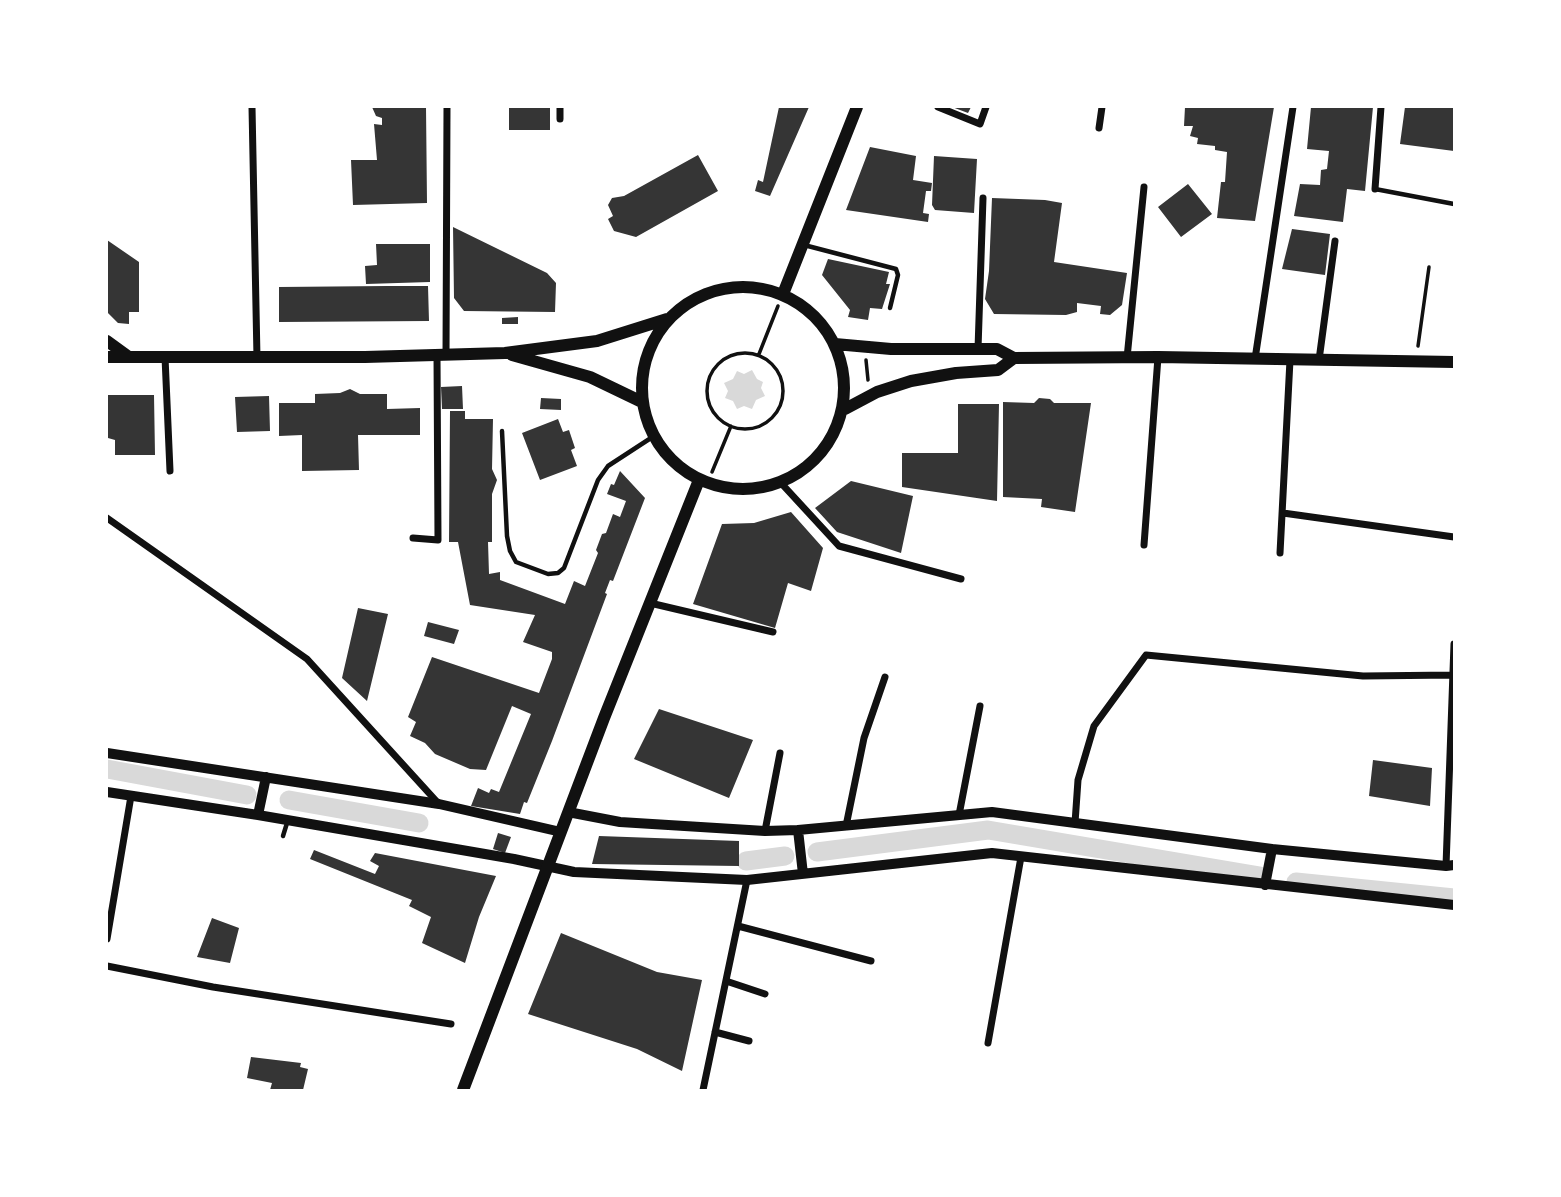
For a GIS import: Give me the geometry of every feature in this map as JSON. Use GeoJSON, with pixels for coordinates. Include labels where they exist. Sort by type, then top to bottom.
{"type":"FeatureCollection","features":[{"type":"Feature","properties":{"kind":"main road"},"geometry":{"type":"LineString","coordinates":[[783,294],[856,107]]}},
{"type":"Feature","properties":{"kind":"main road"},"geometry":{"type":"LineString","coordinates":[[733,286],[758,287],[783,294],[804,306],[822,323],[835,344],[842,367],[845,409],[827,446],[806,468],[781,483],[753,490],[726,489],[703,481],[681,469],[653,436],[642,402],[643,369],[652,342],[667,319],[687,303],[709,292],[733,286]]}},
{"type":"Feature","properties":{"kind":"main road"},"geometry":{"type":"LineString","coordinates":[[107,357],[257,358],[505,353],[597,341],[667,319]]}},
{"type":"Feature","properties":{"kind":"main road"},"geometry":{"type":"LineString","coordinates":[[107,341],[129,357]]}},
{"type":"Feature","properties":{"kind":"main road"},"geometry":{"type":"LineString","coordinates":[[835,344],[891,349],[997,349],[1014,358],[1158,357],[1454,362]]}},
{"type":"Feature","properties":{"kind":"main road"},"geometry":{"type":"LineString","coordinates":[[505,353],[590,377],[642,402]]}},
{"type":"Feature","properties":{"kind":"main road"},"geometry":{"type":"LineString","coordinates":[[845,409],[877,392],[911,381],[956,373],[998,370],[1014,358]]}},
{"type":"Feature","properties":{"kind":"main road"},"geometry":{"type":"LineString","coordinates":[[463,1090],[650,603],[703,481]]}},
{"type":"Feature","properties":{"kind":"street"},"geometry":{"type":"LineString","coordinates":[[252,107],[257,358]]}},
{"type":"Feature","properties":{"kind":"street"},"geometry":{"type":"LineString","coordinates":[[560,107],[560,119]]}},
{"type":"Feature","properties":{"kind":"street"},"geometry":{"type":"LineString","coordinates":[[938,107],[980,124],[986,107]]}},
{"type":"Feature","properties":{"kind":"street"},"geometry":{"type":"LineString","coordinates":[[1099,128],[1102,107]]}},
{"type":"Feature","properties":{"kind":"street"},"geometry":{"type":"LineString","coordinates":[[1255,359],[1293,107]]}},
{"type":"Feature","properties":{"kind":"street"},"geometry":{"type":"LineString","coordinates":[[1375,189],[1381,107]]}},
{"type":"Feature","properties":{"kind":"street"},"geometry":{"type":"LineString","coordinates":[[413,538],[438,540],[447,110]]}},
{"type":"Feature","properties":{"kind":"street"},"geometry":{"type":"LineString","coordinates":[[1127,359],[1144,187]]}},
{"type":"Feature","properties":{"kind":"street"},"geometry":{"type":"LineString","coordinates":[[978,349],[983,198]]}},
{"type":"Feature","properties":{"kind":"street"},"geometry":{"type":"LineString","coordinates":[[1319,361],[1335,241]]}},
{"type":"Feature","properties":{"kind":"street"},"geometry":{"type":"LineString","coordinates":[[165,357],[170,471]]}},
{"type":"Feature","properties":{"kind":"street"},"geometry":{"type":"LineString","coordinates":[[1144,545],[1158,357]]}},
{"type":"Feature","properties":{"kind":"street"},"geometry":{"type":"LineString","coordinates":[[1280,553],[1290,360]]}},
{"type":"Feature","properties":{"kind":"street"},"geometry":{"type":"LineString","coordinates":[[781,483],[839,546],[961,579]]}},
{"type":"Feature","properties":{"kind":"street"},"geometry":{"type":"LineString","coordinates":[[1283,513],[1454,537]]}},
{"type":"Feature","properties":{"kind":"street"},"geometry":{"type":"LineString","coordinates":[[107,518],[307,659],[439,804]]}},
{"type":"Feature","properties":{"kind":"street"},"geometry":{"type":"LineString","coordinates":[[650,603],[773,632]]}},
{"type":"Feature","properties":{"kind":"street"},"geometry":{"type":"LineString","coordinates":[[568,813],[620,822],[765,831],[992,812],[1272,849],[1450,866],[1454,644]]}},
{"type":"Feature","properties":{"kind":"street"},"geometry":{"type":"LineString","coordinates":[[1074,823],[1078,780],[1094,726],[1146,655],[1363,676],[1453,675]]}},
{"type":"Feature","properties":{"kind":"street"},"geometry":{"type":"LineString","coordinates":[[846,826],[864,738],[885,677]]}},
{"type":"Feature","properties":{"kind":"street"},"geometry":{"type":"LineString","coordinates":[[959,815],[980,706]]}},
{"type":"Feature","properties":{"kind":"street"},"geometry":{"type":"LineString","coordinates":[[107,753],[439,804],[561,832]]}},
{"type":"Feature","properties":{"kind":"street"},"geometry":{"type":"LineString","coordinates":[[765,831],[780,753]]}},
{"type":"Feature","properties":{"kind":"street"},"geometry":{"type":"LineString","coordinates":[[258,815],[266,777]]}},
{"type":"Feature","properties":{"kind":"street"},"geometry":{"type":"LineString","coordinates":[[107,792],[258,815],[574,872],[747,880],[992,853],[1265,886],[1454,905]]}},
{"type":"Feature","properties":{"kind":"street"},"geometry":{"type":"LineString","coordinates":[[107,939],[131,796]]}},
{"type":"Feature","properties":{"kind":"street"},"geometry":{"type":"LineString","coordinates":[[798,830],[803,874]]}},
{"type":"Feature","properties":{"kind":"street"},"geometry":{"type":"LineString","coordinates":[[1265,886],[1272,849]]}},
{"type":"Feature","properties":{"kind":"street"},"geometry":{"type":"LineString","coordinates":[[988,1043],[1021,857]]}},
{"type":"Feature","properties":{"kind":"street"},"geometry":{"type":"LineString","coordinates":[[703,1090],[747,880]]}},
{"type":"Feature","properties":{"kind":"street"},"geometry":{"type":"LineString","coordinates":[[738,926],[871,961]]}},
{"type":"Feature","properties":{"kind":"street"},"geometry":{"type":"LineString","coordinates":[[107,966],[213,987],[451,1024]]}},
{"type":"Feature","properties":{"kind":"street"},"geometry":{"type":"LineString","coordinates":[[726,981],[765,994]]}},
{"type":"Feature","properties":{"kind":"street"},"geometry":{"type":"LineString","coordinates":[[715,1032],[749,1041]]}},
{"type":"Feature","properties":{"kind":"lane"},"geometry":{"type":"LineString","coordinates":[[1375,189],[1454,204]]}},
{"type":"Feature","properties":{"kind":"lane"},"geometry":{"type":"LineString","coordinates":[[802,244],[892,266],[898,275],[890,308]]}},
{"type":"Feature","properties":{"kind":"lane"},"geometry":{"type":"LineString","coordinates":[[502,431],[510,551],[516,562],[548,574],[558,573],[564,568],[598,480],[608,466],[653,436]]}},
{"type":"Feature","properties":{"kind":"lane"},"geometry":{"type":"LineString","coordinates":[[283,836],[287,822]]}},
{"type":"Feature","properties":{"kind":"path"},"geometry":{"type":"LineString","coordinates":[[1417,362],[1429,267]]}},
{"type":"Feature","properties":{"kind":"path"},"geometry":{"type":"LineString","coordinates":[[759,355],[783,294]]}},
{"type":"Feature","properties":{"kind":"path"},"geometry":{"type":"LineString","coordinates":[[734,354],[759,355],[778,371],[783,383],[779,408],[772,419],[761,426],[749,429],[731,426],[716,414],[709,404],[709,379],[714,368],[734,354]]}},
{"type":"Feature","properties":{"kind":"path"},"geometry":{"type":"LineString","coordinates":[[866,356],[868,381]]}},
{"type":"Feature","properties":{"kind":"path"},"geometry":{"type":"LineString","coordinates":[[703,481],[731,426]]}},
{"type":"Feature","properties":{"kind":"shaded area"},"geometry":{"type":"Polygon","coordinates":[[[752,370],[757,379],[763,382],[761,388],[765,396],[756,400],[752,409],[744,406],[737,409],[733,401],[725,398],[728,391],[724,383],[733,379],[737,371],[744,374],[752,370]]]}},
{"type":"Feature","properties":{"kind":"building"},"geometry":{"type":"Polygon","coordinates":[[[372,107],[426,107],[427,203],[353,205],[351,160],[377,160],[374,124],[382,125],[382,118],[376,116],[372,107]]]}},
{"type":"Feature","properties":{"kind":"building"},"geometry":{"type":"Polygon","coordinates":[[[509,107],[550,107],[550,130],[509,130],[509,107]]]}},
{"type":"Feature","properties":{"kind":"building"},"geometry":{"type":"Polygon","coordinates":[[[779,107],[809,107],[770,196],[755,191],[758,180],[763,182],[779,107]]]}},
{"type":"Feature","properties":{"kind":"building"},"geometry":{"type":"Polygon","coordinates":[[[952,107],[971,107],[968,113],[952,107]]]}},
{"type":"Feature","properties":{"kind":"building"},"geometry":{"type":"Polygon","coordinates":[[[1185,107],[1274,107],[1255,221],[1217,218],[1221,182],[1225,182],[1227,152],[1215,150],[1215,146],[1197,144],[1198,138],[1190,136],[1193,126],[1184,126],[1185,107]]]}},
{"type":"Feature","properties":{"kind":"building"},"geometry":{"type":"Polygon","coordinates":[[[1311,107],[1373,107],[1365,191],[1347,189],[1343,222],[1294,216],[1300,184],[1320,185],[1321,170],[1327,169],[1329,151],[1307,149],[1311,107]]]}},
{"type":"Feature","properties":{"kind":"building"},"geometry":{"type":"Polygon","coordinates":[[[1405,107],[1454,107],[1454,151],[1400,144],[1405,107]]]}},
{"type":"Feature","properties":{"kind":"building"},"geometry":{"type":"Polygon","coordinates":[[[870,147],[916,156],[913,180],[932,183],[931,191],[926,191],[923,213],[929,214],[928,222],[846,210],[870,147]]]}},
{"type":"Feature","properties":{"kind":"building"},"geometry":{"type":"Polygon","coordinates":[[[698,155],[718,191],[636,237],[614,231],[608,219],[613,216],[608,205],[612,198],[624,196],[698,155]]]}},
{"type":"Feature","properties":{"kind":"building"},"geometry":{"type":"Polygon","coordinates":[[[934,156],[977,159],[974,213],[935,210],[932,205],[934,156]]]}},
{"type":"Feature","properties":{"kind":"building"},"geometry":{"type":"Polygon","coordinates":[[[1188,184],[1212,214],[1181,237],[1158,207],[1188,184]]]}},
{"type":"Feature","properties":{"kind":"building"},"geometry":{"type":"Polygon","coordinates":[[[992,198],[1062,203],[1054,262],[1127,273],[1122,305],[1110,315],[1100,314],[1101,306],[1077,303],[1077,312],[1066,315],[994,314],[985,299],[992,198]]]}},
{"type":"Feature","properties":{"kind":"building"},"geometry":{"type":"Polygon","coordinates":[[[453,227],[547,273],[556,283],[555,312],[464,311],[454,298],[453,227]]]}},
{"type":"Feature","properties":{"kind":"building"},"geometry":{"type":"Polygon","coordinates":[[[1292,229],[1330,234],[1325,275],[1282,269],[1292,229]]]}},
{"type":"Feature","properties":{"kind":"building"},"geometry":{"type":"Polygon","coordinates":[[[107,240],[139,262],[139,312],[129,312],[129,324],[118,323],[107,312],[107,240]]]}},
{"type":"Feature","properties":{"kind":"building"},"geometry":{"type":"Polygon","coordinates":[[[376,244],[430,244],[430,282],[366,284],[365,266],[377,265],[376,244]]]}},
{"type":"Feature","properties":{"kind":"building"},"geometry":{"type":"Polygon","coordinates":[[[828,259],[889,272],[886,284],[890,284],[882,309],[870,308],[868,320],[848,317],[850,310],[822,275],[828,259]]]}},
{"type":"Feature","properties":{"kind":"building"},"geometry":{"type":"Polygon","coordinates":[[[428,286],[429,321],[279,322],[279,287],[428,286]]]}},
{"type":"Feature","properties":{"kind":"building"},"geometry":{"type":"Polygon","coordinates":[[[518,317],[518,324],[502,324],[502,318],[518,317]]]}},
{"type":"Feature","properties":{"kind":"building"},"geometry":{"type":"Polygon","coordinates":[[[462,386],[463,409],[442,409],[441,387],[462,386]]]}},
{"type":"Feature","properties":{"kind":"building"},"geometry":{"type":"Polygon","coordinates":[[[350,389],[360,394],[387,394],[387,409],[420,408],[420,435],[358,435],[359,470],[302,471],[302,435],[279,436],[279,403],[315,403],[315,394],[340,393],[350,389]]]}},
{"type":"Feature","properties":{"kind":"building"},"geometry":{"type":"Polygon","coordinates":[[[107,395],[154,395],[155,455],[115,455],[115,440],[108,438],[107,395]]]}},
{"type":"Feature","properties":{"kind":"building"},"geometry":{"type":"Polygon","coordinates":[[[269,396],[270,431],[237,432],[235,397],[269,396]]]}},
{"type":"Feature","properties":{"kind":"building"},"geometry":{"type":"Polygon","coordinates":[[[541,398],[561,399],[561,410],[540,409],[541,398]]]}},
{"type":"Feature","properties":{"kind":"building"},"geometry":{"type":"Polygon","coordinates":[[[1039,398],[1050,399],[1054,403],[1091,403],[1075,512],[1041,507],[1042,499],[1003,497],[1003,402],[1034,403],[1039,398]]]}},
{"type":"Feature","properties":{"kind":"building"},"geometry":{"type":"Polygon","coordinates":[[[958,404],[999,404],[997,501],[902,487],[902,453],[958,453],[958,404]]]}},
{"type":"Feature","properties":{"kind":"building"},"geometry":{"type":"Polygon","coordinates":[[[450,411],[465,411],[465,419],[493,419],[492,469],[497,480],[492,494],[492,542],[488,542],[489,574],[500,572],[500,580],[565,604],[574,581],[585,586],[598,553],[596,550],[602,534],[606,533],[613,514],[620,517],[626,501],[607,494],[620,471],[645,498],[613,581],[610,580],[605,593],[607,594],[552,741],[520,814],[471,806],[478,788],[489,793],[491,789],[499,792],[531,714],[512,706],[486,770],[470,769],[435,754],[425,743],[410,736],[416,722],[408,717],[432,657],[539,693],[552,659],[552,652],[523,642],[535,615],[470,605],[458,542],[449,542],[450,411]]]}},
{"type":"Feature","properties":{"kind":"building"},"geometry":{"type":"Polygon","coordinates":[[[558,419],[563,432],[569,430],[575,448],[571,450],[577,466],[540,480],[522,433],[558,419]]]}},
{"type":"Feature","properties":{"kind":"building"},"geometry":{"type":"Polygon","coordinates":[[[851,481],[913,496],[901,553],[837,532],[815,508],[851,481]]]}},
{"type":"Feature","properties":{"kind":"building"},"geometry":{"type":"Polygon","coordinates":[[[791,512],[823,548],[811,591],[788,583],[775,628],[693,604],[722,524],[754,523],[791,512]]]}},
{"type":"Feature","properties":{"kind":"building"},"geometry":{"type":"Polygon","coordinates":[[[358,608],[388,614],[367,701],[342,678],[358,608]]]}},
{"type":"Feature","properties":{"kind":"building"},"geometry":{"type":"Polygon","coordinates":[[[428,622],[459,630],[454,644],[424,636],[428,622]]]}},
{"type":"Feature","properties":{"kind":"building"},"geometry":{"type":"Polygon","coordinates":[[[659,709],[753,740],[729,798],[634,759],[659,709]]]}},
{"type":"Feature","properties":{"kind":"building"},"geometry":{"type":"Polygon","coordinates":[[[1373,760],[1432,768],[1430,806],[1369,796],[1373,760]]]}},
{"type":"Feature","properties":{"kind":"building"},"geometry":{"type":"Polygon","coordinates":[[[498,833],[511,837],[505,853],[493,849],[498,833]]]}},
{"type":"Feature","properties":{"kind":"building"},"geometry":{"type":"Polygon","coordinates":[[[599,836],[739,841],[739,866],[592,864],[599,836]]]}},
{"type":"Feature","properties":{"kind":"building"},"geometry":{"type":"Polygon","coordinates":[[[314,850],[375,874],[379,866],[370,861],[375,853],[496,876],[479,917],[465,963],[422,943],[431,917],[409,906],[412,900],[310,859],[314,850]]]}},
{"type":"Feature","properties":{"kind":"building"},"geometry":{"type":"Polygon","coordinates":[[[212,918],[239,928],[230,963],[197,957],[212,918]]]}},
{"type":"Feature","properties":{"kind":"building"},"geometry":{"type":"Polygon","coordinates":[[[561,933],[657,972],[702,980],[682,1071],[637,1049],[528,1014],[561,933]]]}},
{"type":"Feature","properties":{"kind":"building"},"geometry":{"type":"Polygon","coordinates":[[[251,1057],[301,1063],[300,1067],[308,1069],[303,1090],[270,1090],[272,1083],[247,1078],[251,1057]]]}},
{"type":"Feature","properties":{"kind":"waterway"},"geometry":{"type":"LineString","coordinates":[[107,769],[247,795]]}},
{"type":"Feature","properties":{"kind":"waterway"},"geometry":{"type":"LineString","coordinates":[[289,800],[419,823]]}},
{"type":"Feature","properties":{"kind":"waterway"},"geometry":{"type":"LineString","coordinates":[[817,852],[988,830],[1260,876]]}},
{"type":"Feature","properties":{"kind":"waterway"},"geometry":{"type":"LineString","coordinates":[[746,861],[785,856]]}},
{"type":"Feature","properties":{"kind":"waterway"},"geometry":{"type":"LineString","coordinates":[[1296,882],[1454,898]]}}]}
